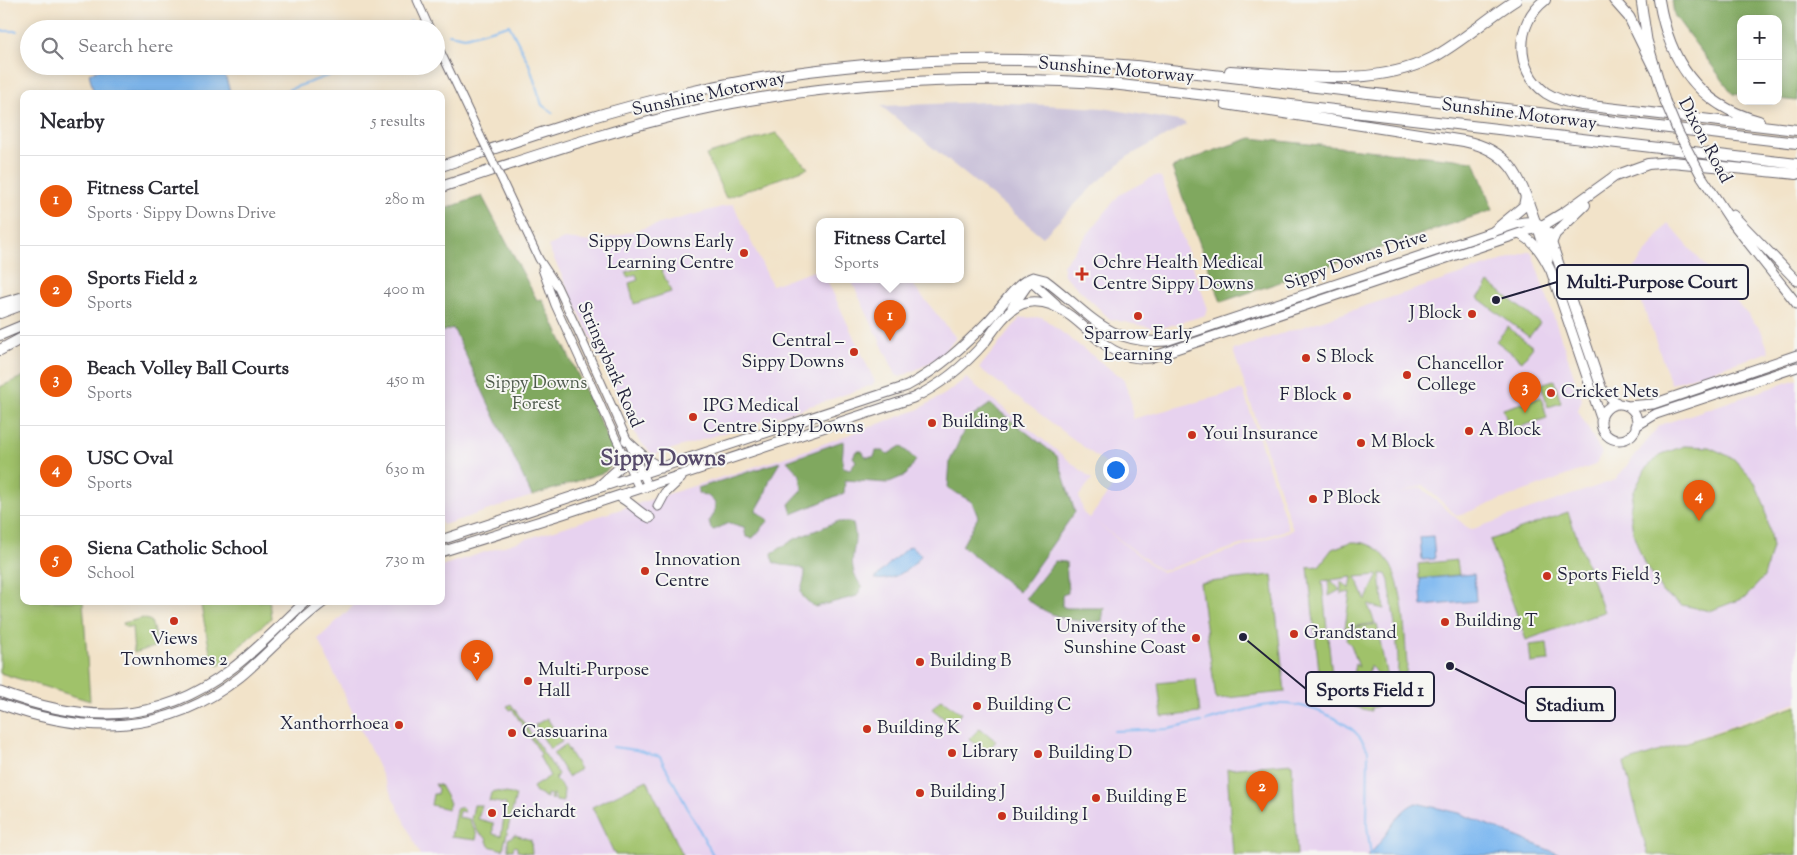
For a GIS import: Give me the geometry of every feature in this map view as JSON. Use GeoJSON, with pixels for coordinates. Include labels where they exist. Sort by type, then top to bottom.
{"type":"FeatureCollection","features":[{"type":"Feature","properties":{"kind":"highway"},"geometry":{"type":"LineString","coordinates":[[1212,75],[1226,71],[1356,76],[1394,72],[1420,63],[1443,51],[1516,0]]}},
{"type":"Feature","properties":{"kind":"highway"},"geometry":{"type":"LineString","coordinates":[[1545,0],[1533,12],[1527,23],[1522,53],[1526,68],[1534,81],[1551,96],[1582,105],[1797,130]]}},
{"type":"Feature","properties":{"kind":"highway"},"geometry":{"type":"LineString","coordinates":[[1614,0],[1629,17],[1655,70]]}},
{"type":"Feature","properties":{"kind":"highway"},"geometry":{"type":"LineString","coordinates":[[1659,0],[1668,41],[1678,62],[1690,78],[1723,107],[1778,128]]}},
{"type":"Feature","properties":{"kind":"highway","name":"Sunshine Motorway"},"geometry":{"type":"LineString","coordinates":[[445,165],[638,104],[719,85],[820,69],[910,61],[989,58],[1083,62],[1212,75],[1797,143]]}},
{"type":"Feature","properties":{"kind":"highway","name":"Sunshine Motorway"},"geometry":{"type":"LineString","coordinates":[[445,186],[611,133],[721,106],[775,96],[873,84],[960,79],[1055,80],[1144,88],[1797,164]]}},
{"type":"Feature","properties":{"kind":"highway"},"geometry":{"type":"LineString","coordinates":[[1144,88],[1151,93],[1476,144],[1492,150],[1510,165],[1519,177],[1538,225],[1615,176],[1639,166],[1664,162],[1797,174]]}},
{"type":"Feature","properties":{"kind":"highway"},"geometry":{"type":"LineString","coordinates":[[1552,241],[1555,234],[1604,184]]}},
{"type":"Feature","properties":{"kind":"highway"},"geometry":{"type":"LineString","coordinates":[[1493,232],[1524,206],[1526,195]]}},
{"type":"Feature","properties":{"kind":"highway"},"geometry":{"type":"LineString","coordinates":[[0,304],[20,298]]}},
{"type":"Feature","properties":{"kind":"highway"},"geometry":{"type":"LineString","coordinates":[[0,313],[20,306]]}},
{"type":"Feature","properties":{"kind":"highway"},"geometry":{"type":"LineString","coordinates":[[0,335],[20,327]]}},
{"type":"Feature","properties":{"kind":"highway"},"geometry":{"type":"LineString","coordinates":[[0,350],[20,339]]}},
{"type":"Feature","properties":{"kind":"main road","name":"Dixon Road"},"geometry":{"type":"LineString","coordinates":[[1641,0],[1647,40],[1653,59]]}},
{"type":"Feature","properties":{"kind":"main road","name":"Dixon Road"},"geometry":{"type":"LineString","coordinates":[[1646,0],[1655,70],[1678,132],[1702,177],[1737,229],[1797,304]]}},
{"type":"Feature","properties":{"kind":"main road","name":"Dixon Road"},"geometry":{"type":"LineString","coordinates":[[1723,207],[1797,281]]}},
{"type":"Feature","properties":{"kind":"main road","name":"Sippy Downs Drive"},"geometry":{"type":"LineString","coordinates":[[1033,277],[1045,280],[1113,333],[1142,342],[1166,341],[1522,222],[1538,225]]}},
{"type":"Feature","properties":{"kind":"main road","name":"Sippy Downs Drive"},"geometry":{"type":"LineString","coordinates":[[445,551],[882,410],[917,396],[937,385],[963,364],[1008,314],[1021,304],[1033,301],[1046,302],[1061,310],[1113,351],[1131,357],[1149,358],[1521,235],[1538,225]]}},
{"type":"Feature","properties":{"kind":"main road"},"geometry":{"type":"LineString","coordinates":[[1538,225],[1552,241],[1602,390],[1618,404],[1627,406],[1653,404],[1796,355]]}},
{"type":"Feature","properties":{"kind":"main road"},"geometry":{"type":"LineString","coordinates":[[1538,225],[1550,271],[1601,418],[1603,431],[1616,439],[1631,435],[1636,426],[1636,414],[1627,406]]}},
{"type":"Feature","properties":{"kind":"main road"},"geometry":{"type":"LineString","coordinates":[[1521,235],[1535,247],[1550,271]]}},
{"type":"Feature","properties":{"kind":"main road"},"geometry":{"type":"LineString","coordinates":[[1033,277],[1035,286],[1061,310]]}},
{"type":"Feature","properties":{"kind":"main road"},"geometry":{"type":"LineString","coordinates":[[1008,314],[1033,277]]}},
{"type":"Feature","properties":{"kind":"main road"},"geometry":{"type":"LineString","coordinates":[[445,539],[907,386],[950,358],[991,318],[1022,283],[1033,277]]}},
{"type":"Feature","properties":{"kind":"main road"},"geometry":{"type":"LineString","coordinates":[[1636,426],[1656,414],[1797,367]]}},
{"type":"Feature","properties":{"kind":"main road"},"geometry":{"type":"LineString","coordinates":[[1601,418],[1607,408],[1618,404]]}},
{"type":"Feature","properties":{"kind":"main road"},"geometry":{"type":"LineString","coordinates":[[626,440],[649,461],[661,468]]}},
{"type":"Feature","properties":{"kind":"main road"},"geometry":{"type":"LineString","coordinates":[[597,488],[619,468],[624,454]]}},
{"type":"Feature","properties":{"kind":"main road"},"geometry":{"type":"LineString","coordinates":[[658,506],[664,493],[685,474]]}},
{"type":"Feature","properties":{"kind":"main road"},"geometry":{"type":"LineString","coordinates":[[618,496],[632,504],[640,514],[650,518]]}},
{"type":"Feature","properties":{"kind":"main road"},"geometry":{"type":"LineString","coordinates":[[0,692],[54,710],[100,714],[151,709],[179,699],[208,685],[245,658],[302,605]]}},
{"type":"Feature","properties":{"kind":"main road"},"geometry":{"type":"LineString","coordinates":[[0,704],[55,722],[100,726],[131,724],[162,717],[213,695],[240,677],[321,605]]}},
{"type":"Feature","properties":{"kind":"main road"},"geometry":{"type":"LineString","coordinates":[[100,714],[100,726]]}},
{"type":"Feature","properties":{"kind":"street"},"geometry":{"type":"LineString","coordinates":[[416,0],[426,20]]}},
{"type":"Feature","properties":{"kind":"street","name":"Stringybark Road"},"geometry":{"type":"LineString","coordinates":[[445,61],[539,259],[555,305],[624,454],[638,475]]}},
{"type":"Feature","properties":{"kind":"street","name":"Stringybark Road"},"geometry":{"type":"LineString","coordinates":[[539,259],[560,293],[626,440],[643,488]]}},
{"type":"Feature","properties":{"kind":"shaded area"},"geometry":{"type":"Polygon","coordinates":[[[987,102],[1103,108],[1184,122],[1186,125],[1127,157],[1090,189],[1043,237],[881,106],[987,102]]]}},
{"type":"Feature","properties":{"kind":"shaded area"},"geometry":{"type":"Polygon","coordinates":[[[1155,176],[1161,177],[1208,309],[1206,315],[1158,329],[1110,319],[1064,275],[1063,265],[1119,195],[1155,176]]]}},
{"type":"Feature","properties":{"kind":"shaded area"},"geometry":{"type":"Polygon","coordinates":[[[733,204],[772,285],[816,270],[816,283],[828,283],[875,382],[872,385],[826,401],[653,455],[638,439],[548,246],[564,239],[593,242],[733,204]]]}},
{"type":"Feature","properties":{"kind":"shaded area"},"geometry":{"type":"Polygon","coordinates":[[[1668,223],[1761,330],[1769,352],[1671,384],[1631,272],[1668,223]]]}},
{"type":"Feature","properties":{"kind":"shaded area","name":"University of the Sunshine Coast"},"geometry":{"type":"Polygon","coordinates":[[[1531,251],[1582,399],[1578,411],[1602,453],[1595,465],[1457,516],[1423,485],[1399,494],[1421,487],[1470,530],[1615,480],[1660,425],[1797,379],[1797,703],[1624,763],[1648,855],[420,855],[318,639],[354,605],[445,605],[445,565],[798,453],[917,410],[945,394],[966,378],[1092,479],[1079,496],[1084,514],[1090,518],[1121,475],[979,368],[1020,318],[1042,317],[1124,380],[1132,405],[1132,419],[1243,390],[1289,529],[1162,571],[1094,521],[1162,573],[1293,530],[1233,350],[1531,251]]]}},
{"type":"Feature","properties":{"kind":"shaded area"},"geometry":{"type":"Polygon","coordinates":[[[852,283],[911,283],[956,338],[940,356],[926,365],[900,377],[896,375],[852,283]]]}},
{"type":"Feature","properties":{"kind":"shaded area"},"geometry":{"type":"Polygon","coordinates":[[[453,328],[532,496],[445,524],[445,331],[453,328]]]}},
{"type":"Feature","properties":{"kind":"green space"},"geometry":{"type":"Polygon","coordinates":[[[1672,0],[1797,0],[1797,101],[1782,99],[1782,15],[1737,15],[1737,94],[1733,94],[1674,15],[1672,0]]]}},
{"type":"Feature","properties":{"kind":"green space"},"geometry":{"type":"Polygon","coordinates":[[[776,133],[808,168],[726,198],[706,155],[776,133]]]}},
{"type":"Feature","properties":{"kind":"green space"},"geometry":{"type":"Polygon","coordinates":[[[1251,138],[1474,161],[1493,210],[1221,302],[1172,168],[1207,153],[1251,138]]]}},
{"type":"Feature","properties":{"kind":"green space","name":"Sippy Downs Forest"},"geometry":{"type":"Polygon","coordinates":[[[482,196],[537,300],[542,299],[617,458],[605,472],[532,496],[453,328],[445,331],[445,209],[482,196]]]}},
{"type":"Feature","properties":{"kind":"green space"},"geometry":{"type":"Polygon","coordinates":[[[658,261],[671,292],[634,304],[629,283],[638,280],[636,274],[628,277],[626,272],[658,261]]]}},
{"type":"Feature","properties":{"kind":"green space"},"geometry":{"type":"Polygon","coordinates":[[[1489,283],[1540,323],[1529,337],[1478,298],[1489,283]]]}},
{"type":"Feature","properties":{"kind":"green space"},"geometry":{"type":"Polygon","coordinates":[[[1508,327],[1533,347],[1522,361],[1496,341],[1508,327]]]}},
{"type":"Feature","properties":{"kind":"green space"},"geometry":{"type":"Polygon","coordinates":[[[20,378],[20,605],[83,605],[90,701],[0,673],[0,387],[20,378]]]}},
{"type":"Feature","properties":{"kind":"green space","name":"Cricket Nets"},"geometry":{"type":"Polygon","coordinates":[[[1554,380],[1561,403],[1548,407],[1541,384],[1554,380]]]}},
{"type":"Feature","properties":{"kind":"green space"},"geometry":{"type":"Polygon","coordinates":[[[1541,397],[1547,418],[1510,430],[1503,409],[1541,397]]]}},
{"type":"Feature","properties":{"kind":"green space"},"geometry":{"type":"Polygon","coordinates":[[[990,404],[1057,456],[1075,512],[1019,592],[962,546],[978,517],[972,502],[948,488],[950,461],[969,419],[990,404]]]}},
{"type":"Feature","properties":{"kind":"green space"},"geometry":{"type":"Polygon","coordinates":[[[843,441],[843,467],[850,469],[856,461],[853,457],[856,451],[862,451],[866,457],[874,457],[876,451],[883,451],[888,454],[901,446],[916,460],[906,475],[887,483],[845,480],[844,493],[792,514],[789,504],[802,490],[800,475],[787,461],[843,441]]]}},
{"type":"Feature","properties":{"kind":"green space"},"geometry":{"type":"Polygon","coordinates":[[[1684,446],[1709,447],[1733,458],[1754,481],[1765,506],[1772,547],[1764,577],[1746,597],[1710,611],[1682,605],[1663,593],[1644,563],[1633,533],[1630,509],[1634,491],[1646,468],[1662,454],[1684,446]]]}},
{"type":"Feature","properties":{"kind":"green space"},"geometry":{"type":"Polygon","coordinates":[[[780,462],[770,479],[764,497],[756,511],[769,520],[753,538],[746,537],[744,527],[729,523],[714,530],[711,529],[709,522],[714,514],[715,503],[708,496],[698,493],[698,488],[780,462]]]}},
{"type":"Feature","properties":{"kind":"green space","name":"Sports Field 3"},"geometry":{"type":"Polygon","coordinates":[[[1568,512],[1604,612],[1526,640],[1490,540],[1568,512]]]}},
{"type":"Feature","properties":{"kind":"green space"},"geometry":{"type":"Polygon","coordinates":[[[836,522],[850,522],[853,524],[855,541],[853,569],[862,587],[857,596],[815,607],[801,593],[805,571],[798,567],[773,562],[772,553],[795,539],[836,522]]]}},
{"type":"Feature","properties":{"kind":"green space"},"geometry":{"type":"Polygon","coordinates":[[[1351,542],[1370,545],[1383,555],[1393,569],[1399,588],[1405,628],[1406,672],[1401,686],[1392,698],[1379,706],[1371,708],[1371,711],[1348,705],[1337,699],[1325,683],[1322,671],[1319,671],[1308,567],[1319,566],[1332,549],[1351,542]],[[1380,574],[1384,609],[1368,605],[1375,623],[1345,628],[1350,592],[1341,594],[1341,581],[1350,589],[1352,577],[1331,580],[1340,590],[1329,596],[1329,580],[1322,581],[1332,675],[1337,685],[1345,693],[1360,699],[1366,699],[1362,674],[1351,685],[1355,664],[1359,667],[1351,645],[1345,639],[1348,637],[1345,629],[1377,624],[1388,684],[1370,666],[1368,677],[1370,699],[1379,696],[1387,690],[1396,679],[1397,674],[1397,642],[1389,581],[1386,574],[1380,574]],[[1378,575],[1356,577],[1365,599],[1366,599],[1378,575]]]}},
{"type":"Feature","properties":{"kind":"green space"},"geometry":{"type":"Polygon","coordinates":[[[1457,560],[1459,575],[1419,579],[1418,564],[1457,560]]]}},
{"type":"Feature","properties":{"kind":"green space"},"geometry":{"type":"Polygon","coordinates":[[[1055,561],[1066,562],[1068,593],[1062,595],[1062,606],[1066,608],[1104,608],[1102,621],[1081,621],[1061,617],[1043,610],[1026,598],[1055,561]]]}},
{"type":"Feature","properties":{"kind":"green space"},"geometry":{"type":"Polygon","coordinates":[[[1272,575],[1285,692],[1216,699],[1200,583],[1272,575]]]}},
{"type":"Feature","properties":{"kind":"green space"},"geometry":{"type":"Polygon","coordinates":[[[201,605],[269,605],[271,618],[218,666],[217,661],[212,662],[201,605]]]}},
{"type":"Feature","properties":{"kind":"green space"},"geometry":{"type":"Polygon","coordinates":[[[143,618],[151,621],[158,646],[134,653],[132,627],[125,627],[123,623],[143,618]]]}},
{"type":"Feature","properties":{"kind":"green space"},"geometry":{"type":"Polygon","coordinates":[[[1547,643],[1549,661],[1531,663],[1529,645],[1547,643]]]}},
{"type":"Feature","properties":{"kind":"green space"},"geometry":{"type":"Polygon","coordinates":[[[1196,679],[1200,713],[1162,717],[1158,683],[1196,679]]]}},
{"type":"Feature","properties":{"kind":"green space"},"geometry":{"type":"Polygon","coordinates":[[[941,699],[961,713],[952,725],[932,709],[941,699]]]}},
{"type":"Feature","properties":{"kind":"green space"},"geometry":{"type":"Polygon","coordinates":[[[511,704],[558,774],[555,779],[564,789],[563,802],[556,801],[553,793],[553,800],[550,799],[551,795],[547,794],[547,798],[536,793],[533,787],[550,776],[539,756],[541,754],[512,709],[510,710],[507,706],[511,704]]]}},
{"type":"Feature","properties":{"kind":"green space"},"geometry":{"type":"Polygon","coordinates":[[[1797,706],[1797,855],[1648,855],[1624,763],[1797,706]]]}},
{"type":"Feature","properties":{"kind":"green space"},"geometry":{"type":"Polygon","coordinates":[[[547,718],[562,742],[550,749],[535,725],[547,718]]]}},
{"type":"Feature","properties":{"kind":"green space"},"geometry":{"type":"Polygon","coordinates":[[[980,728],[996,741],[987,752],[969,739],[980,728]]]}},
{"type":"Feature","properties":{"kind":"green space"},"geometry":{"type":"Polygon","coordinates":[[[565,745],[580,769],[568,777],[553,753],[565,745]]]}},
{"type":"Feature","properties":{"kind":"green space"},"geometry":{"type":"Polygon","coordinates":[[[1292,763],[1297,855],[1233,855],[1227,769],[1292,763]]]}},
{"type":"Feature","properties":{"kind":"green space"},"geometry":{"type":"Polygon","coordinates":[[[647,780],[683,855],[615,855],[592,807],[647,780]]]}},
{"type":"Feature","properties":{"kind":"green space"},"geometry":{"type":"Polygon","coordinates":[[[435,784],[440,785],[450,803],[448,809],[431,805],[433,794],[437,794],[438,789],[435,784]]]}},
{"type":"Feature","properties":{"kind":"green space"},"geometry":{"type":"Polygon","coordinates":[[[495,791],[516,795],[503,850],[489,846],[486,838],[478,832],[471,819],[474,805],[482,805],[478,819],[493,823],[493,834],[501,836],[506,804],[489,801],[491,793],[495,791]]]}},
{"type":"Feature","properties":{"kind":"green space"},"geometry":{"type":"Polygon","coordinates":[[[462,807],[465,812],[459,811],[458,817],[469,819],[477,835],[476,840],[451,837],[456,809],[462,807]]]}},
{"type":"Feature","properties":{"kind":"green space"},"geometry":{"type":"Polygon","coordinates":[[[515,835],[531,840],[532,854],[517,851],[517,847],[514,846],[513,850],[508,850],[508,839],[515,835]]]}},
{"type":"Feature","properties":{"kind":"water"},"geometry":{"type":"Polygon","coordinates":[[[89,75],[225,75],[230,90],[93,90],[89,75]]]}},
{"type":"Feature","properties":{"kind":"water"},"geometry":{"type":"Polygon","coordinates":[[[1433,536],[1435,559],[1422,560],[1420,537],[1433,536]]]}},
{"type":"Feature","properties":{"kind":"water"},"geometry":{"type":"Polygon","coordinates":[[[911,546],[921,555],[913,565],[894,576],[875,579],[892,561],[911,546]]]}},
{"type":"Feature","properties":{"kind":"water"},"geometry":{"type":"Polygon","coordinates":[[[1474,574],[1476,601],[1422,606],[1420,579],[1474,574]]]}},
{"type":"Feature","properties":{"kind":"water"},"geometry":{"type":"Polygon","coordinates":[[[1416,803],[1459,813],[1561,855],[1368,855],[1396,819],[1416,803]]]}},
{"type":"Feature","properties":{"kind":"waterway"},"geometry":{"type":"LineString","coordinates":[[449,34],[465,37],[509,25],[529,64],[542,105],[553,113]]}},
{"type":"Feature","properties":{"kind":"waterway"},"geometry":{"type":"LineString","coordinates":[[0,31],[17,31]]}},
{"type":"Feature","properties":{"kind":"waterway"},"geometry":{"type":"LineString","coordinates":[[287,90],[330,75]]}},
{"type":"Feature","properties":{"kind":"waterway"},"geometry":{"type":"LineString","coordinates":[[1206,721],[1256,707],[1286,704],[1317,711],[1351,728],[1362,740],[1368,751],[1367,826],[1371,855]]}},
{"type":"Feature","properties":{"kind":"waterway"},"geometry":{"type":"LineString","coordinates":[[1114,731],[1168,729],[1202,722]]}},
{"type":"Feature","properties":{"kind":"waterway"},"geometry":{"type":"LineString","coordinates":[[613,747],[636,750],[660,757],[713,855]]}},
{"type":"Feature","properties":{"kind":"place","name":"Sippy Downs Early Learning Centre"},"geometry":{"type":"Point","coordinates":[744,253]}},
{"type":"Feature","properties":{"kind":"place","name":"Ochre Health Medical Centre Sippy Downs"},"geometry":{"type":"Point","coordinates":[1082,274]}},
{"type":"Feature","properties":{"kind":"place","name":"Multi-Purpose Court"},"geometry":{"type":"Point","coordinates":[1496,300]}},
{"type":"Feature","properties":{"kind":"place","name":"J Block"},"geometry":{"type":"Point","coordinates":[1472,314]}},
{"type":"Feature","properties":{"kind":"place","name":"Sparrow Early Learning"},"geometry":{"type":"Point","coordinates":[1138,316]}},
{"type":"Feature","properties":{"kind":"place","name":"Fitness Cartel"},"geometry":{"type":"Point","coordinates":[890,341]}},
{"type":"Feature","properties":{"kind":"place","name":"Central – Sippy Downs"},"geometry":{"type":"Point","coordinates":[854,352]}},
{"type":"Feature","properties":{"kind":"place","name":"S Block"},"geometry":{"type":"Point","coordinates":[1306,358]}},
{"type":"Feature","properties":{"kind":"place","name":"Chancellor College"},"geometry":{"type":"Point","coordinates":[1407,375]}},
{"type":"Feature","properties":{"kind":"place","name":"Cricket Nets"},"geometry":{"type":"Point","coordinates":[1551,393]}},
{"type":"Feature","properties":{"kind":"place","name":"F Block"},"geometry":{"type":"Point","coordinates":[1347,396]}},
{"type":"Feature","properties":{"kind":"place","name":"Beach Volley Ball Courts"},"geometry":{"type":"Point","coordinates":[1525,413]}},
{"type":"Feature","properties":{"kind":"place","name":"IPG Medical Centre Sippy Downs"},"geometry":{"type":"Point","coordinates":[693,417]}},
{"type":"Feature","properties":{"kind":"place","name":"Building R"},"geometry":{"type":"Point","coordinates":[932,423]}},
{"type":"Feature","properties":{"kind":"place","name":"A Block"},"geometry":{"type":"Point","coordinates":[1469,431]}},
{"type":"Feature","properties":{"kind":"place","name":"Youi Insurance"},"geometry":{"type":"Point","coordinates":[1192,435]}},
{"type":"Feature","properties":{"kind":"place","name":"M Block"},"geometry":{"type":"Point","coordinates":[1361,443]}},
{"type":"Feature","properties":{"kind":"place","name":"P Block"},"geometry":{"type":"Point","coordinates":[1313,499]}},
{"type":"Feature","properties":{"kind":"place","name":"USC Oval"},"geometry":{"type":"Point","coordinates":[1699,521]}},
{"type":"Feature","properties":{"kind":"place","name":"Innovation Centre"},"geometry":{"type":"Point","coordinates":[645,571]}},
{"type":"Feature","properties":{"kind":"place","name":"Sports Field 3"},"geometry":{"type":"Point","coordinates":[1547,576]}},
{"type":"Feature","properties":{"kind":"place","name":"Views Townhomes 2"},"geometry":{"type":"Point","coordinates":[174,621]}},
{"type":"Feature","properties":{"kind":"place","name":"Building T"},"geometry":{"type":"Point","coordinates":[1445,622]}},
{"type":"Feature","properties":{"kind":"place","name":"Grandstand"},"geometry":{"type":"Point","coordinates":[1294,634]}},
{"type":"Feature","properties":{"kind":"place","name":"Sports Field 1"},"geometry":{"type":"Point","coordinates":[1243,637]}},
{"type":"Feature","properties":{"kind":"place","name":"University of the Sunshine Coast"},"geometry":{"type":"Point","coordinates":[1196,638]}},
{"type":"Feature","properties":{"kind":"place","name":"Building B"},"geometry":{"type":"Point","coordinates":[920,662]}},
{"type":"Feature","properties":{"kind":"place","name":"Stadium"},"geometry":{"type":"Point","coordinates":[1450,666]}},
{"type":"Feature","properties":{"kind":"place","name":"Siena Catholic School"},"geometry":{"type":"Point","coordinates":[477,681]}},
{"type":"Feature","properties":{"kind":"place","name":"Multi-Purpose Hall"},"geometry":{"type":"Point","coordinates":[528,681]}},
{"type":"Feature","properties":{"kind":"place","name":"Building C"},"geometry":{"type":"Point","coordinates":[977,706]}},
{"type":"Feature","properties":{"kind":"place","name":"Xanthorrhoea"},"geometry":{"type":"Point","coordinates":[399,725]}},
{"type":"Feature","properties":{"kind":"place","name":"Building K"},"geometry":{"type":"Point","coordinates":[867,729]}},
{"type":"Feature","properties":{"kind":"place","name":"Cassuarina"},"geometry":{"type":"Point","coordinates":[512,733]}},
{"type":"Feature","properties":{"kind":"place","name":"Library"},"geometry":{"type":"Point","coordinates":[952,753]}},
{"type":"Feature","properties":{"kind":"place","name":"Building D"},"geometry":{"type":"Point","coordinates":[1038,754]}},
{"type":"Feature","properties":{"kind":"place","name":"Building J"},"geometry":{"type":"Point","coordinates":[920,793]}},
{"type":"Feature","properties":{"kind":"place","name":"Building E"},"geometry":{"type":"Point","coordinates":[1096,798]}},
{"type":"Feature","properties":{"kind":"place","name":"Sports Field 2"},"geometry":{"type":"Point","coordinates":[1262,812]}},
{"type":"Feature","properties":{"kind":"place","name":"Leichardt"},"geometry":{"type":"Point","coordinates":[492,813]}},
{"type":"Feature","properties":{"kind":"place","name":"Building I"},"geometry":{"type":"Point","coordinates":[1002,816]}},
{"type":"Feature","properties":{"kind":"district","name":"Sippy Downs"},"geometry":{"type":"Point","coordinates":[663,460]}}]}
